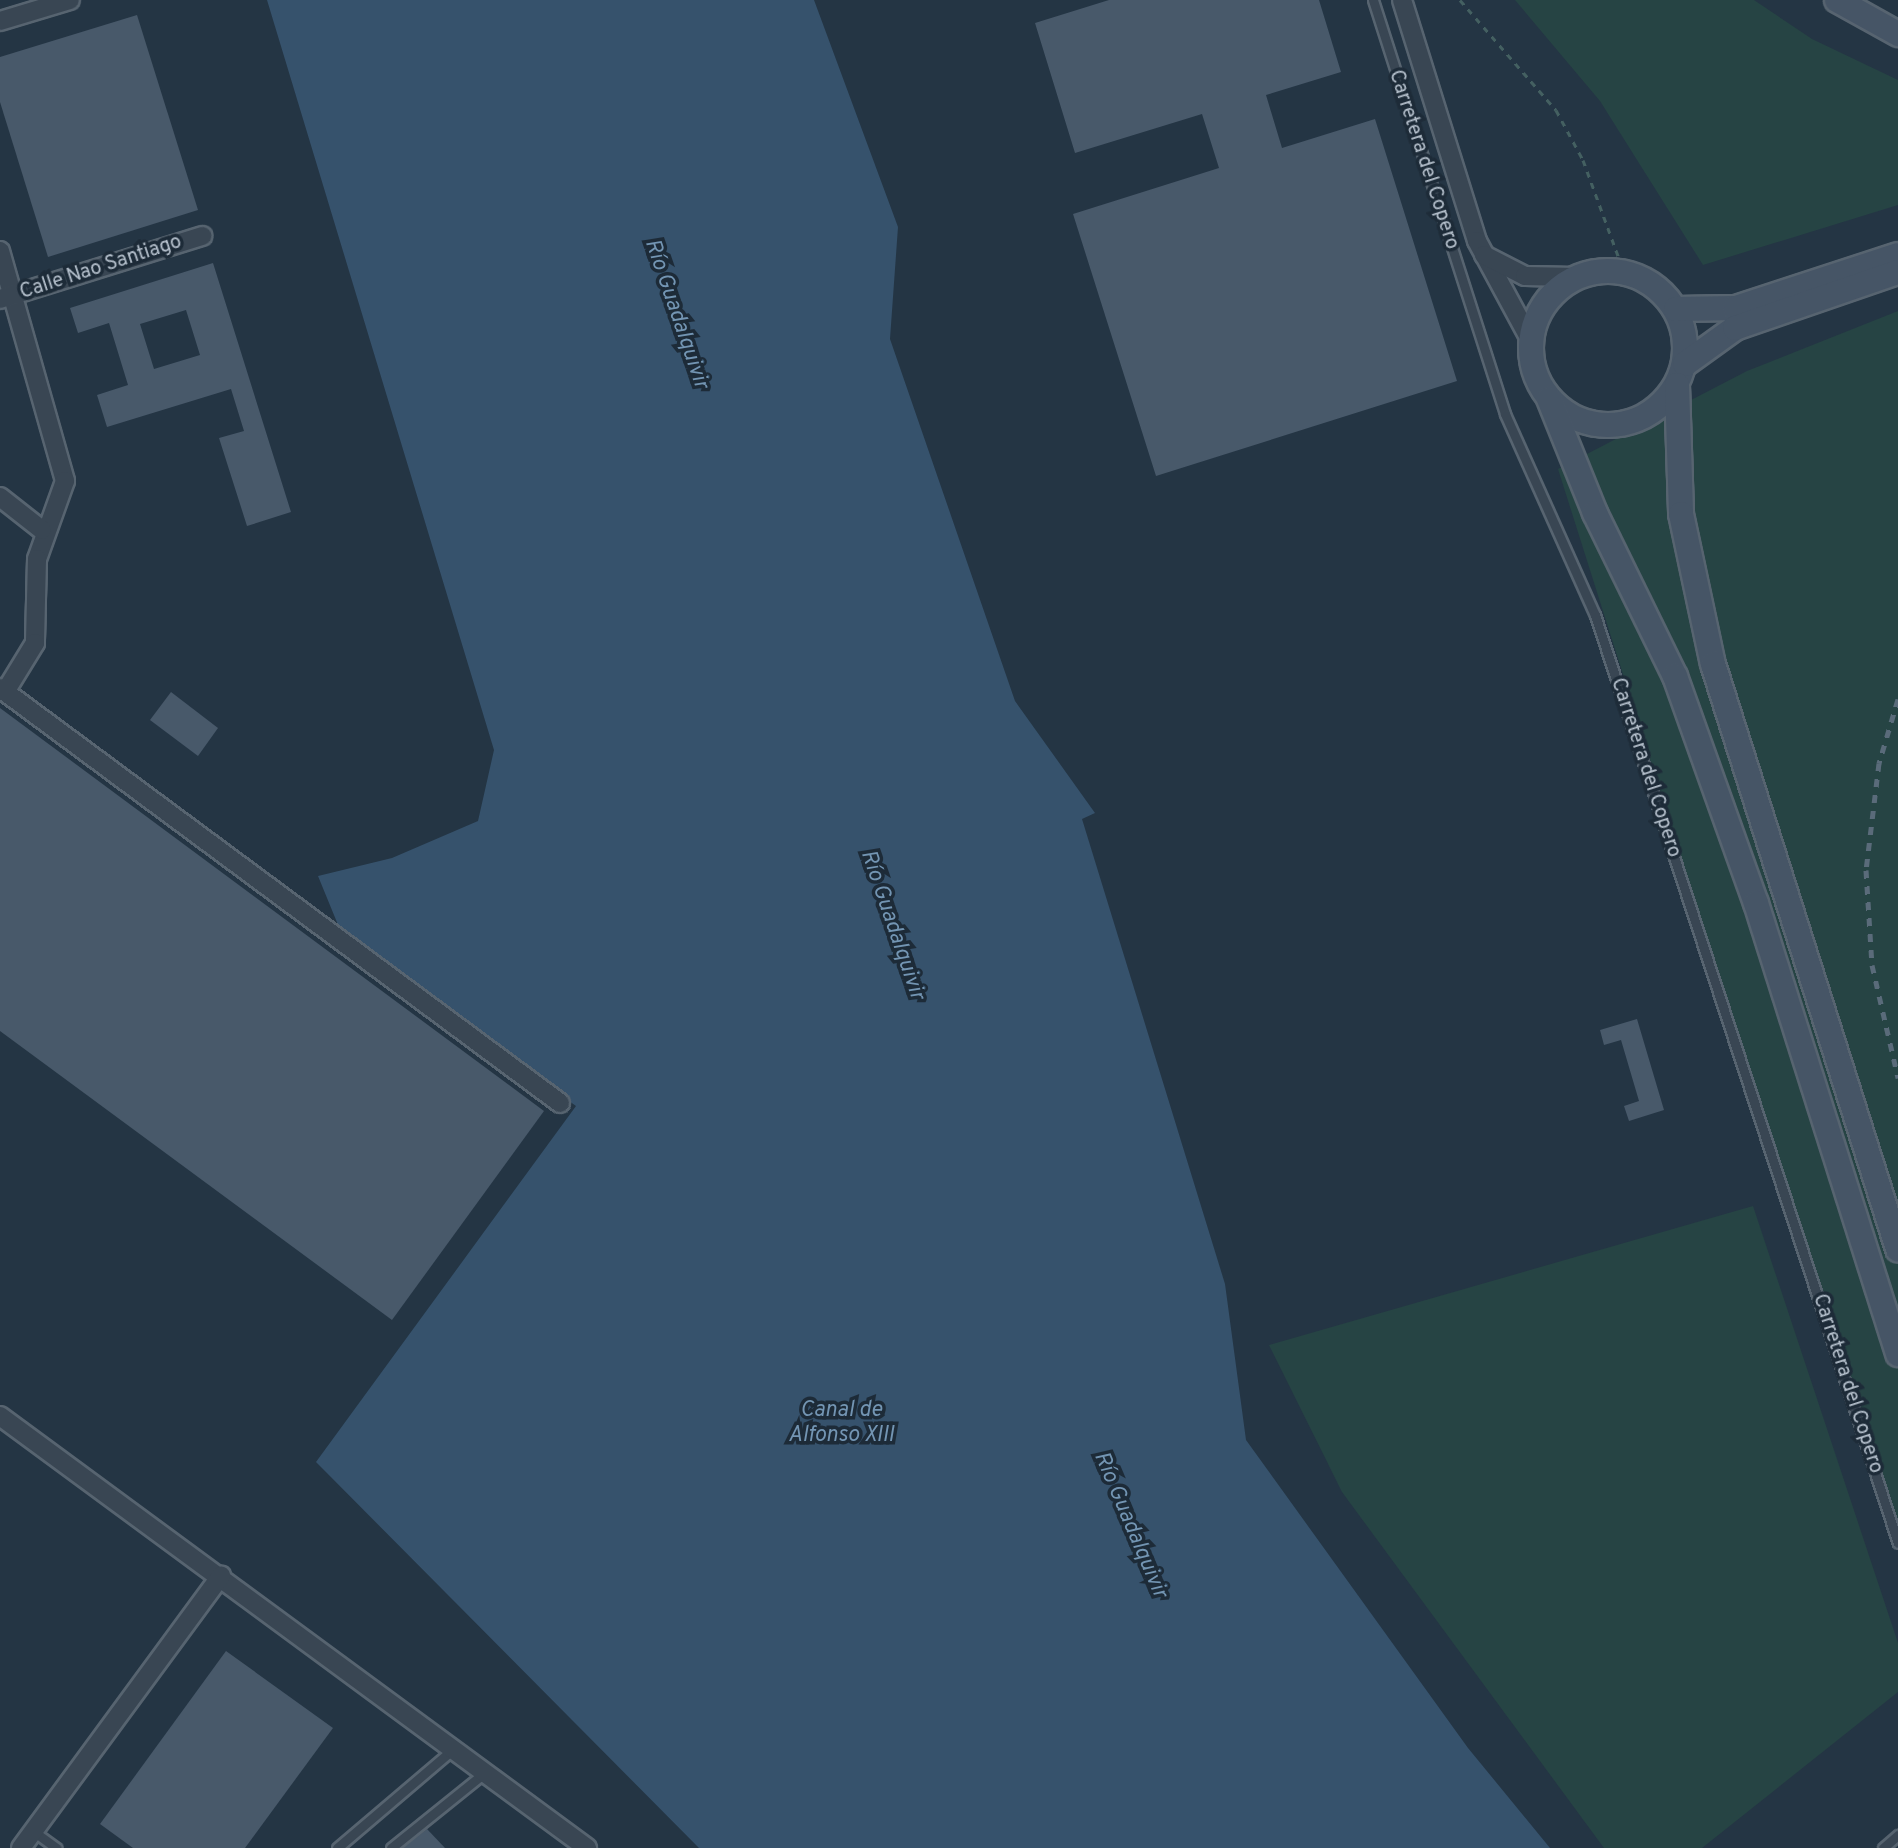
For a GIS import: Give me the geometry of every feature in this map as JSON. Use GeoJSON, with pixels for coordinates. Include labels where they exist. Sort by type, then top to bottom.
{"type":"FeatureCollection","features":[{"type":"Feature","properties":{"kind":"main road"},"geometry":{"type":"LineString","coordinates":[[1837,0],[1898,34]]}},
{"type":"Feature","properties":{"kind":"main road"},"geometry":{"type":"LineString","coordinates":[[1676,309],[1736,308],[1898,255]]}},
{"type":"Feature","properties":{"kind":"main road"},"geometry":{"type":"LineString","coordinates":[[1898,1249],[1713,664],[1681,514],[1681,374],[1676,309],[1645,279],[1624,272],[1576,277],[1545,302],[1530,339],[1534,371],[1549,399],[1595,513],[1675,676],[1756,903],[1898,1354]]}},
{"type":"Feature","properties":{"kind":"main road"},"geometry":{"type":"LineString","coordinates":[[1549,399],[1568,415],[1617,425],[1662,404],[1681,374],[1735,328],[1898,272]]}},
{"type":"Feature","properties":{"kind":"street"},"geometry":{"type":"LineString","coordinates":[[0,21],[70,0]]}},
{"type":"Feature","properties":{"kind":"street"},"geometry":{"type":"LineString","coordinates":[[1402,0],[1482,253],[1530,339]]}},
{"type":"Feature","properties":{"kind":"street","name":"Calle Nao Santiago"},"geometry":{"type":"LineString","coordinates":[[7,298],[202,236]]}},
{"type":"Feature","properties":{"kind":"street"},"geometry":{"type":"LineString","coordinates":[[0,251],[7,298],[65,481],[42,530],[35,643],[2,690],[560,1103]]}},
{"type":"Feature","properties":{"kind":"street"},"geometry":{"type":"LineString","coordinates":[[1482,253],[1525,276],[1576,277]]}},
{"type":"Feature","properties":{"kind":"street"},"geometry":{"type":"LineString","coordinates":[[0,497],[42,530]]}},
{"type":"Feature","properties":{"kind":"street"},"geometry":{"type":"LineString","coordinates":[[0,1416],[587,1848]]}},
{"type":"Feature","properties":{"kind":"street"},"geometry":{"type":"LineString","coordinates":[[21,1848],[221,1576]]}},
{"type":"Feature","properties":{"kind":"lane","name":"Carretera del Copero"},"geometry":{"type":"LineString","coordinates":[[1373,0],[1505,414],[1595,615],[1898,1543]]}},
{"type":"Feature","properties":{"kind":"lane"},"geometry":{"type":"LineString","coordinates":[[337,1848],[452,1750]]}},
{"type":"Feature","properties":{"kind":"lane"},"geometry":{"type":"LineString","coordinates":[[391,1848],[483,1774]]}},
{"type":"Feature","properties":{"kind":"lane"},"geometry":{"type":"LineString","coordinates":[[33,1831],[56,1848]]}},
{"type":"Feature","properties":{"kind":"lane"},"geometry":{"type":"LineString","coordinates":[[1883,1848],[1898,1835]]}},
{"type":"Feature","properties":{"kind":"path"},"geometry":{"type":"LineString","coordinates":[[1460,0],[1556,110],[1583,160],[1624,272]]}},
{"type":"Feature","properties":{"kind":"green space"},"geometry":{"type":"Polygon","coordinates":[[[1515,0],[1754,0],[1812,39],[1898,80],[1898,205],[1703,265],[1600,101],[1515,0]]]}},
{"type":"Feature","properties":{"kind":"green space"},"geometry":{"type":"Polygon","coordinates":[[[1898,311],[1898,1543],[1558,469],[1747,371],[1898,311]]]}},
{"type":"Feature","properties":{"kind":"green space"},"geometry":{"type":"Polygon","coordinates":[[[1753,1206],[1898,1643],[1898,1692],[1702,1848],[1604,1848],[1342,1492],[1269,1345],[1753,1206]]]}},
{"type":"Feature","properties":{"kind":"water","name":"Canal de Alfonso XIII"},"geometry":{"type":"Polygon","coordinates":[[[267,0],[814,0],[898,227],[890,339],[1015,701],[1095,813],[1082,819],[1225,1284],[1246,1440],[1468,1748],[1550,1848],[699,1848],[316,1462],[576,1106],[446,1013],[352,959],[318,876],[392,858],[478,821],[494,750],[267,0]]]}},
{"type":"Feature","properties":{"kind":"building"},"geometry":{"type":"Polygon","coordinates":[[[1109,0],[1319,0],[1341,72],[1266,95],[1282,148],[1375,119],[1457,381],[1156,476],[1073,214],[1219,168],[1202,114],[1075,153],[1035,23],[1109,0]]]}},
{"type":"Feature","properties":{"kind":"building"},"geometry":{"type":"Polygon","coordinates":[[[137,15],[198,210],[48,257],[0,102],[0,57],[137,15]]]}},
{"type":"Feature","properties":{"kind":"building"},"geometry":{"type":"Polygon","coordinates":[[[213,263],[291,512],[247,526],[219,438],[244,431],[231,389],[107,427],[97,395],[128,385],[109,323],[78,333],[70,308],[213,263]],[[186,310],[140,324],[154,369],[200,355],[186,310]]]}},
{"type":"Feature","properties":{"kind":"building"},"geometry":{"type":"Polygon","coordinates":[[[171,692],[218,728],[198,756],[150,720],[171,692]]]}},
{"type":"Feature","properties":{"kind":"building"},"geometry":{"type":"Polygon","coordinates":[[[0,708],[544,1111],[392,1320],[0,1031],[0,708]]]}},
{"type":"Feature","properties":{"kind":"building"},"geometry":{"type":"Polygon","coordinates":[[[1637,1019],[1664,1110],[1629,1121],[1624,1106],[1639,1101],[1621,1040],[1604,1045],[1600,1030],[1637,1019]]]}},
{"type":"Feature","properties":{"kind":"building"},"geometry":{"type":"Polygon","coordinates":[[[226,1651],[333,1728],[245,1848],[133,1848],[100,1824],[226,1651]]]}},
{"type":"Feature","properties":{"kind":"building"},"geometry":{"type":"Polygon","coordinates":[[[427,1829],[445,1848],[403,1848],[427,1829]]]}},
{"type":"Feature","properties":{"kind":"railway"},"geometry":{"type":"LineString","coordinates":[[1898,699],[1879,763],[1866,870],[1872,965],[1898,1078]]}},
{"type":"Feature","properties":{"kind":"water label","name":"Río Guadalquivir"},"geometry":{"type":"Point","coordinates":[676,314]}},
{"type":"Feature","properties":{"kind":"water label","name":"Río Guadalquivir"},"geometry":{"type":"Point","coordinates":[892,925]}},
{"type":"Feature","properties":{"kind":"water label","name":"Río Guadalquivir"},"geometry":{"type":"Point","coordinates":[1130,1525]}}]}
